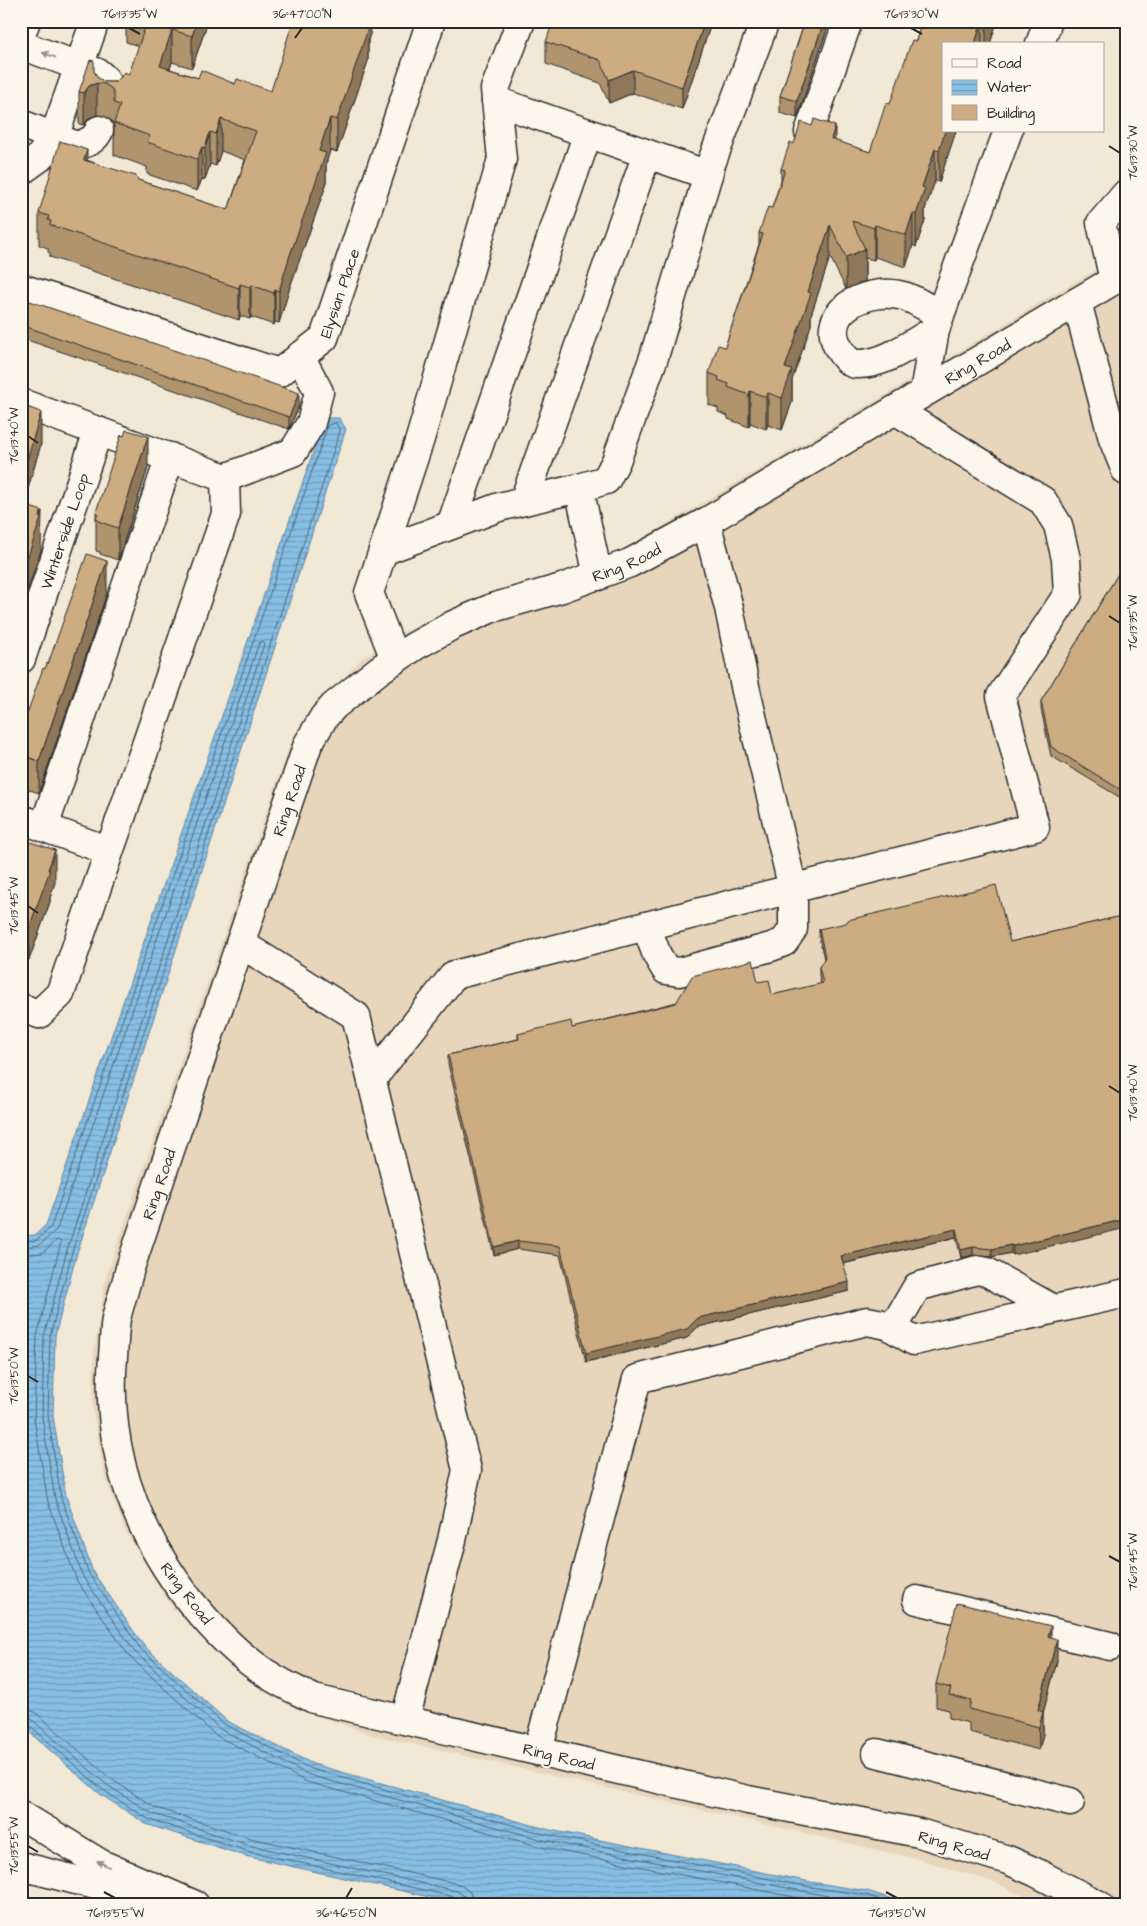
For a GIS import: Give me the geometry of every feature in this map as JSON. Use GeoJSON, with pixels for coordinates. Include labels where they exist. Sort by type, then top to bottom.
{"type":"FeatureCollection","features":[{"type":"Feature","properties":{"kind":"main road"},"geometry":{"type":"LineString","coordinates":[[21,34],[26,21]]}},
{"type":"Feature","properties":{"kind":"main road"},"geometry":{"type":"LineString","coordinates":[[21,171],[39,158],[54,137],[95,21]]}},
{"type":"Feature","properties":{"kind":"main road","name":"Elysian Place"},"geometry":{"type":"LineString","coordinates":[[21,288],[279,373],[324,338],[431,21]]}},
{"type":"Feature","properties":{"kind":"main road"},"geometry":{"type":"LineString","coordinates":[[395,660],[369,592],[420,439],[502,159],[495,89],[521,21]]}},
{"type":"Feature","properties":{"kind":"main road"},"geometry":{"type":"LineString","coordinates":[[383,550],[498,507],[606,480],[616,461],[654,358],[708,176],[765,21]]}},
{"type":"Feature","properties":{"kind":"main road"},"geometry":{"type":"LineString","coordinates":[[809,132],[848,21]]}},
{"type":"Feature","properties":{"kind":"main road"},"geometry":{"type":"LineString","coordinates":[[1041,42],[1048,21]]}},
{"type":"Feature","properties":{"kind":"main road"},"geometry":{"type":"LineString","coordinates":[[21,45],[98,73],[107,81],[111,93],[109,99]]}},
{"type":"Feature","properties":{"kind":"main road"},"geometry":{"type":"LineString","coordinates":[[496,101],[708,176]]}},
{"type":"Feature","properties":{"kind":"main road"},"geometry":{"type":"LineString","coordinates":[[21,124],[77,146],[89,142],[97,135],[99,130]]}},
{"type":"Feature","properties":{"kind":"main road"},"geometry":{"type":"LineString","coordinates":[[924,392],[938,322],[1008,132]]}},
{"type":"Feature","properties":{"kind":"main road"},"geometry":{"type":"LineString","coordinates":[[451,525],[588,133]]}},
{"type":"Feature","properties":{"kind":"main road"},"geometry":{"type":"LineString","coordinates":[[524,501],[647,154]]}},
{"type":"Feature","properties":{"kind":"main road"},"geometry":{"type":"LineString","coordinates":[[1120,277],[1101,223],[1126,194]]}},
{"type":"Feature","properties":{"kind":"main road","name":"Ring Road"},"geometry":{"type":"LineString","coordinates":[[1099,1905],[1008,1860],[919,1833],[748,1800],[314,1699],[266,1674],[230,1645],[198,1611],[170,1576],[147,1536],[131,1498],[118,1458],[112,1417],[112,1384],[116,1321],[133,1259],[308,744],[315,730],[334,706],[395,660],[453,625],[492,608],[598,576],[630,563],[706,522],[1120,277]]}},
{"type":"Feature","properties":{"kind":"main road"},"geometry":{"type":"LineString","coordinates":[[1077,302],[1113,439],[1126,470]]}},
{"type":"Feature","properties":{"kind":"main road"},"geometry":{"type":"LineString","coordinates":[[21,403],[225,478],[293,452],[311,423],[319,392],[300,356]]}},
{"type":"Feature","properties":{"kind":"main road"},"geometry":{"type":"LineString","coordinates":[[372,1079],[454,975],[1035,827],[1001,696],[1068,594],[1066,559],[1058,525],[1043,500],[895,410]]}},
{"type":"Feature","properties":{"kind":"main road","name":"Winterside Loop"},"geometry":{"type":"LineString","coordinates":[[21,659],[98,431]]}},
{"type":"Feature","properties":{"kind":"main road"},"geometry":{"type":"LineString","coordinates":[[109,852],[33,823],[170,458]]}},
{"type":"Feature","properties":{"kind":"main road"},"geometry":{"type":"LineString","coordinates":[[30,1011],[60,994],[226,514],[225,478]]}},
{"type":"Feature","properties":{"kind":"main road"},"geometry":{"type":"LineString","coordinates":[[579,488],[598,576]]}},
{"type":"Feature","properties":{"kind":"main road"},"geometry":{"type":"LineString","coordinates":[[646,926],[657,955],[666,970],[679,972],[784,942],[793,929],[793,889],[746,691],[729,608],[706,522]]}},
{"type":"Feature","properties":{"kind":"main road"},"geometry":{"type":"LineString","coordinates":[[240,943],[356,1016],[467,1470],[452,1540],[405,1720]]}},
{"type":"Feature","properties":{"kind":"main road"},"geometry":{"type":"LineString","coordinates":[[893,1328],[917,1287],[976,1270],[987,1272],[1053,1309]]}},
{"type":"Feature","properties":{"kind":"main road"},"geometry":{"type":"LineString","coordinates":[[538,1751],[637,1379],[867,1321],[888,1325],[914,1341],[1126,1293]]}},
{"type":"Feature","properties":{"kind":"main road"},"geometry":{"type":"LineString","coordinates":[[917,1600],[1110,1646]]}},
{"type":"Feature","properties":{"kind":"main road"},"geometry":{"type":"LineString","coordinates":[[877,1753],[1070,1802]]}},
{"type":"Feature","properties":{"kind":"main road"},"geometry":{"type":"LineString","coordinates":[[21,1816],[101,1864],[195,1905]]}},
{"type":"Feature","properties":{"kind":"main road"},"geometry":{"type":"LineString","coordinates":[[21,1866],[173,1905]]}},
{"type":"Feature","properties":{"kind":"shaded area"},"geometry":{"type":"Polygon","coordinates":[[[1126,254],[1126,1905],[1042,1905],[994,1882],[918,1859],[373,1735],[306,1712],[267,1691],[203,1639],[171,1606],[126,1532],[105,1477],[93,1412],[94,1353],[105,1280],[290,744],[303,723],[361,659],[399,634],[492,591],[551,575],[619,552],[1074,282],[1126,254]]]}},
{"type":"Feature","properties":{"kind":"water"},"geometry":{"type":"Polygon","coordinates":[[[325,418],[339,418],[346,429],[77,1253],[55,1336],[53,1416],[66,1496],[93,1572],[144,1646],[227,1721],[313,1764],[550,1830],[811,1882],[867,1891],[911,1905],[465,1905],[245,1856],[146,1824],[100,1794],[21,1725],[21,1236],[35,1235],[46,1225],[325,418]]]}},
{"type":"Feature","properties":{"kind":"building"},"geometry":{"type":"Polygon","coordinates":[[[147,21],[197,21],[192,36],[172,30],[160,66],[198,78],[201,70],[235,84],[237,79],[271,91],[293,21],[363,21],[362,27],[368,29],[337,120],[330,118],[319,151],[326,153],[279,291],[275,290],[274,293],[251,285],[250,287],[240,284],[239,288],[50,225],[49,216],[39,213],[60,141],[87,150],[84,160],[136,176],[138,180],[228,210],[256,131],[221,119],[216,134],[210,132],[205,148],[202,147],[197,159],[147,142],[150,136],[114,123],[120,105],[114,103],[112,89],[105,84],[97,83],[89,86],[84,93],[79,92],[90,60],[94,61],[94,71],[98,78],[105,82],[114,82],[124,72],[129,74],[147,21]]]}},
{"type":"Feature","properties":{"kind":"building"},"geometry":{"type":"Polygon","coordinates":[[[553,21],[705,21],[682,87],[633,70],[609,80],[600,60],[546,42],[553,21]]]}},
{"type":"Feature","properties":{"kind":"building"},"geometry":{"type":"Polygon","coordinates":[[[805,21],[824,21],[797,101],[780,96],[805,21]]]}},
{"type":"Feature","properties":{"kind":"building"},"geometry":{"type":"Polygon","coordinates":[[[922,21],[982,21],[976,42],[942,42],[942,132],[945,132],[939,150],[935,149],[922,187],[925,188],[916,215],[913,213],[906,235],[875,225],[874,228],[852,221],[865,249],[846,257],[830,225],[808,292],[811,293],[785,368],[792,370],[782,398],[768,393],[766,397],[750,391],[749,395],[728,387],[729,384],[718,380],[719,377],[709,373],[718,345],[725,347],[763,234],[759,233],[768,207],[772,208],[785,170],[781,169],[790,142],[794,144],[801,122],[812,126],[814,119],[835,126],[831,139],[870,152],[886,103],[890,104],[912,40],[916,41],[922,21]]]}},
{"type":"Feature","properties":{"kind":"building"},"geometry":{"type":"Polygon","coordinates":[[[21,298],[299,393],[289,417],[21,325],[21,298]]]}},
{"type":"Feature","properties":{"kind":"building"},"geometry":{"type":"Polygon","coordinates":[[[21,405],[41,412],[24,470],[21,470],[21,405]]]}},
{"type":"Feature","properties":{"kind":"building"},"geometry":{"type":"Polygon","coordinates":[[[126,430],[148,436],[118,528],[100,522],[96,519],[98,513],[96,512],[121,435],[124,436],[126,430]]]}},
{"type":"Feature","properties":{"kind":"building"},"geometry":{"type":"Polygon","coordinates":[[[21,504],[42,511],[21,577],[21,504]]]}},
{"type":"Feature","properties":{"kind":"building"},"geometry":{"type":"Polygon","coordinates":[[[87,554],[107,561],[39,761],[21,755],[21,731],[43,668],[45,669],[48,664],[87,554]]]}},
{"type":"Feature","properties":{"kind":"building"},"geometry":{"type":"Polygon","coordinates":[[[1126,561],[1126,793],[1051,747],[1041,701],[1126,561]]]}},
{"type":"Feature","properties":{"kind":"building"},"geometry":{"type":"Polygon","coordinates":[[[21,839],[55,850],[48,870],[50,870],[29,928],[21,925],[21,839]]]}},
{"type":"Feature","properties":{"kind":"building"},"geometry":{"type":"Polygon","coordinates":[[[996,885],[1010,942],[1126,915],[1126,1219],[1013,1246],[992,1249],[973,1247],[961,1250],[956,1229],[841,1256],[849,1282],[698,1318],[687,1329],[586,1353],[560,1246],[518,1241],[494,1247],[448,1055],[519,1039],[518,1034],[571,1021],[572,1028],[676,1003],[692,976],[753,960],[758,982],[769,980],[772,995],[823,983],[819,967],[825,957],[819,929],[846,923],[848,920],[996,885]]]}},
{"type":"Feature","properties":{"kind":"building"},"geometry":{"type":"Polygon","coordinates":[[[957,1603],[1051,1626],[1048,1636],[1057,1639],[1038,1710],[1043,1712],[1039,1727],[969,1709],[971,1701],[949,1695],[951,1688],[936,1684],[957,1603]]]}}]}
